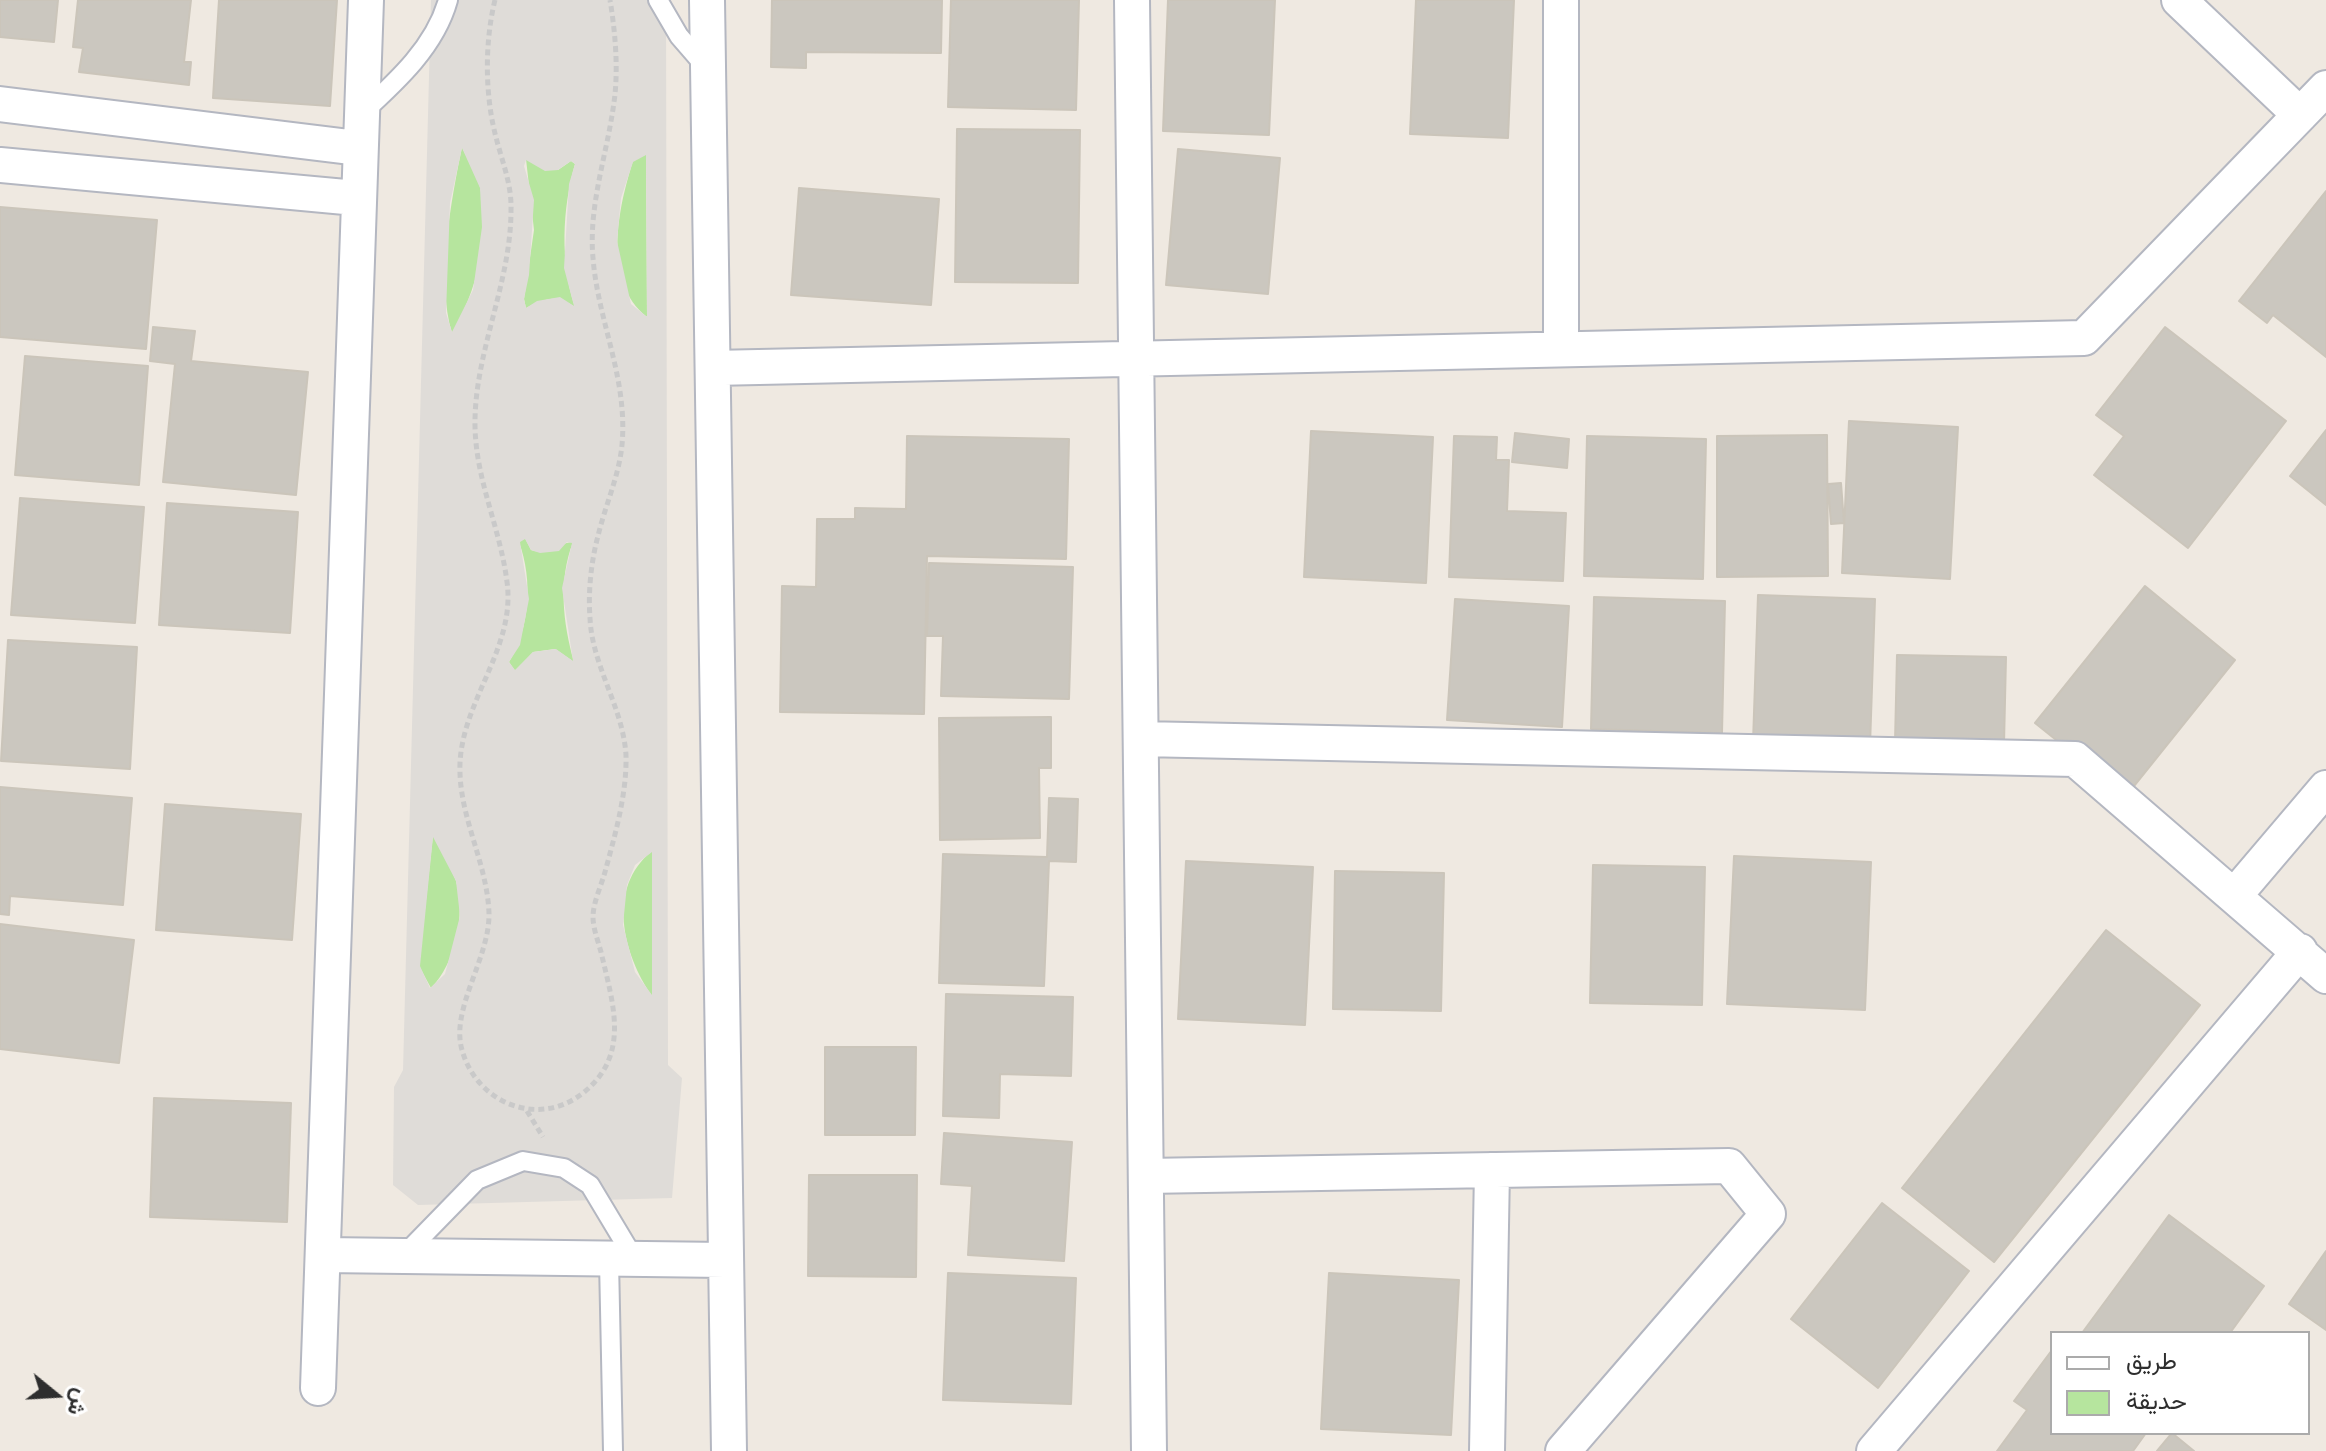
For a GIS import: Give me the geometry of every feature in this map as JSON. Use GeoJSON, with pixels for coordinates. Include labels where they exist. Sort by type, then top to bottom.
{"type":"FeatureCollection","features":[{"type":"Feature","properties":{"kind":"street"},"geometry":{"type":"LineString","coordinates":[[318,1388],[356,198],[366,0]]}},
{"type":"Feature","properties":{"kind":"street"},"geometry":{"type":"LineString","coordinates":[[707,0],[729,1451]]}},
{"type":"Feature","properties":{"kind":"street"},"geometry":{"type":"LineString","coordinates":[[1132,0],[1149,1451]]}},
{"type":"Feature","properties":{"kind":"street"},"geometry":{"type":"LineString","coordinates":[[1561,0],[1561,349]]}},
{"type":"Feature","properties":{"kind":"street"},"geometry":{"type":"LineString","coordinates":[[2179,0],[2300,115]]}},
{"type":"Feature","properties":{"kind":"street"},"geometry":{"type":"LineString","coordinates":[[713,368],[2084,338],[2326,88]]}},
{"type":"Feature","properties":{"kind":"street"},"geometry":{"type":"LineString","coordinates":[[0,104],[359,132]]}},
{"type":"Feature","properties":{"kind":"street"},"geometry":{"type":"LineString","coordinates":[[0,165],[356,198]]}},
{"type":"Feature","properties":{"kind":"street"},"geometry":{"type":"LineString","coordinates":[[1141,739],[2075,759],[2326,976]]}},
{"type":"Feature","properties":{"kind":"street"},"geometry":{"type":"LineString","coordinates":[[2235,895],[2326,788]]}},
{"type":"Feature","properties":{"kind":"street"},"geometry":{"type":"LineString","coordinates":[[1874,1451],[2300,951]]}},
{"type":"Feature","properties":{"kind":"street"},"geometry":{"type":"LineString","coordinates":[[1146,1176],[1729,1166],[1768,1214],[1563,1451]]}},
{"type":"Feature","properties":{"kind":"street"},"geometry":{"type":"LineString","coordinates":[[1487,1451],[1492,1170]]}},
{"type":"Feature","properties":{"kind":"street"},"geometry":{"type":"LineString","coordinates":[[324,1255],[725,1260]]}},
{"type":"Feature","properties":{"kind":"lane"},"geometry":{"type":"LineString","coordinates":[[359,132],[442,21],[448,0]]}},
{"type":"Feature","properties":{"kind":"lane"},"geometry":{"type":"LineString","coordinates":[[658,0],[679,36],[708,68]]}},
{"type":"Feature","properties":{"kind":"lane"},"geometry":{"type":"LineString","coordinates":[[402,1257],[477,1180],[523,1161],[564,1168],[590,1185],[622,1260],[613,1451]]}},
{"type":"Feature","properties":{"kind":"path"},"geometry":{"type":"LineString","coordinates":[[495,0],[488,65],[490,95],[493,125],[508,178],[512,210],[506,260],[478,388],[475,417],[482,487],[507,583],[507,613],[499,647],[463,732],[461,802],[485,878],[489,915],[486,941],[460,1021],[459,1044],[468,1066],[506,1104],[526,1111],[550,1111],[577,1098],[596,1081],[614,1054],[609,993],[592,919],[614,836],[626,755],[617,711],[595,652],[590,622],[596,542],[622,445],[621,388],[593,261],[598,178],[615,91],[610,0]]}},
{"type":"Feature","properties":{"kind":"green space"},"geometry":{"type":"Polygon","coordinates":[[[462,147],[480,187],[483,243],[475,282],[452,333],[447,312],[445,265],[462,147]]]}},
{"type":"Feature","properties":{"kind":"green space"},"geometry":{"type":"Polygon","coordinates":[[[646,154],[647,317],[633,302],[624,284],[618,244],[619,222],[633,161],[646,154]]]}},
{"type":"Feature","properties":{"kind":"green space"},"geometry":{"type":"Polygon","coordinates":[[[526,159],[558,170],[571,161],[575,164],[567,199],[564,236],[567,272],[575,307],[562,300],[551,299],[526,308],[524,299],[534,230],[526,159]]]}},
{"type":"Feature","properties":{"kind":"green space"},"geometry":{"type":"Polygon","coordinates":[[[525,538],[531,550],[539,552],[573,542],[565,572],[564,602],[574,662],[555,649],[533,652],[515,671],[509,662],[521,634],[527,604],[526,572],[519,542],[525,538]]]}},
{"type":"Feature","properties":{"kind":"green space"},"geometry":{"type":"Polygon","coordinates":[[[433,835],[456,881],[460,909],[452,953],[431,988],[419,966],[433,835]]]}},
{"type":"Feature","properties":{"kind":"green space"},"geometry":{"type":"Polygon","coordinates":[[[652,851],[652,996],[633,961],[627,941],[624,902],[638,866],[652,851]]]}},
{"type":"Feature","properties":{"kind":"shaded area"},"geometry":{"type":"Polygon","coordinates":[[[431,0],[666,0],[668,1065],[682,1078],[672,1198],[418,1205],[393,1185],[394,1087],[403,1070],[431,0]],[[462,148],[450,203],[446,313],[452,332],[473,290],[482,227],[480,188],[462,148]],[[646,155],[633,162],[621,198],[617,241],[631,304],[647,316],[646,155]],[[526,160],[524,166],[534,200],[529,275],[524,299],[526,308],[537,301],[560,297],[574,306],[564,268],[569,184],[575,164],[571,161],[558,170],[545,171],[526,160]],[[525,539],[520,542],[529,599],[520,645],[509,662],[515,670],[533,652],[556,649],[573,661],[562,588],[572,543],[567,542],[559,551],[540,553],[531,550],[525,539]],[[433,837],[420,966],[430,988],[445,974],[460,916],[456,881],[433,837]],[[652,852],[635,865],[627,885],[623,925],[635,972],[652,995],[652,852]]]}},
{"type":"Feature","properties":{"kind":"building"},"geometry":{"type":"Polygon","coordinates":[[[0,0],[58,0],[54,42],[0,37],[0,0]]]}},
{"type":"Feature","properties":{"kind":"building"},"geometry":{"type":"Polygon","coordinates":[[[78,0],[191,0],[184,62],[191,62],[189,85],[79,72],[83,48],[73,47],[78,0]]]}},
{"type":"Feature","properties":{"kind":"building"},"geometry":{"type":"Polygon","coordinates":[[[219,0],[337,0],[330,106],[213,98],[219,0]]]}},
{"type":"Feature","properties":{"kind":"building"},"geometry":{"type":"Polygon","coordinates":[[[772,0],[942,0],[941,53],[806,52],[806,68],[771,67],[772,0]]]}},
{"type":"Feature","properties":{"kind":"building"},"geometry":{"type":"Polygon","coordinates":[[[951,0],[1079,0],[1076,110],[948,107],[951,0]]]}},
{"type":"Feature","properties":{"kind":"building"},"geometry":{"type":"Polygon","coordinates":[[[1168,0],[1275,0],[1269,135],[1163,131],[1168,0]]]}},
{"type":"Feature","properties":{"kind":"building"},"geometry":{"type":"Polygon","coordinates":[[[1416,0],[1514,0],[1508,138],[1410,134],[1416,0]]]}},
{"type":"Feature","properties":{"kind":"building"},"geometry":{"type":"Polygon","coordinates":[[[957,129],[1080,130],[1078,283],[955,282],[957,129]]]}},
{"type":"Feature","properties":{"kind":"building"},"geometry":{"type":"Polygon","coordinates":[[[1178,149],[1280,158],[1268,294],[1166,285],[1178,149]]]}},
{"type":"Feature","properties":{"kind":"building"},"geometry":{"type":"Polygon","coordinates":[[[799,188],[939,199],[931,305],[791,295],[799,188]]]}},
{"type":"Feature","properties":{"kind":"building"},"geometry":{"type":"Polygon","coordinates":[[[2326,191],[2326,357],[2273,315],[2267,323],[2239,301],[2326,191]]]}},
{"type":"Feature","properties":{"kind":"building"},"geometry":{"type":"Polygon","coordinates":[[[0,207],[157,220],[146,349],[0,337],[0,207]]]}},
{"type":"Feature","properties":{"kind":"building"},"geometry":{"type":"Polygon","coordinates":[[[153,327],[195,331],[191,361],[308,372],[296,495],[163,482],[175,364],[150,361],[153,327]]]}},
{"type":"Feature","properties":{"kind":"building"},"geometry":{"type":"Polygon","coordinates":[[[2165,327],[2286,421],[2188,548],[2094,475],[2124,436],[2096,415],[2165,327]]]}},
{"type":"Feature","properties":{"kind":"building"},"geometry":{"type":"Polygon","coordinates":[[[25,356],[148,366],[139,485],[15,475],[25,356]]]}},
{"type":"Feature","properties":{"kind":"building"},"geometry":{"type":"Polygon","coordinates":[[[1849,421],[1958,427],[1950,579],[1842,573],[1849,421]]]}},
{"type":"Feature","properties":{"kind":"building"},"geometry":{"type":"Polygon","coordinates":[[[2326,430],[2326,505],[2290,476],[2326,430]]]}},
{"type":"Feature","properties":{"kind":"building"},"geometry":{"type":"Polygon","coordinates":[[[1311,431],[1433,437],[1426,583],[1304,577],[1311,431]]]}},
{"type":"Feature","properties":{"kind":"building"},"geometry":{"type":"Polygon","coordinates":[[[1515,433],[1569,439],[1567,468],[1512,462],[1515,433]]]}},
{"type":"Feature","properties":{"kind":"building"},"geometry":{"type":"Polygon","coordinates":[[[1827,435],[1828,576],[1717,577],[1717,436],[1827,435]]]}},
{"type":"Feature","properties":{"kind":"building"},"geometry":{"type":"Polygon","coordinates":[[[907,436],[1069,439],[1066,559],[927,556],[924,714],[780,712],[782,586],[816,587],[817,519],[855,519],[855,508],[906,509],[907,436]]]}},
{"type":"Feature","properties":{"kind":"building"},"geometry":{"type":"Polygon","coordinates":[[[1454,436],[1497,437],[1496,460],[1509,460],[1507,511],[1566,513],[1563,581],[1449,577],[1454,436]]]}},
{"type":"Feature","properties":{"kind":"building"},"geometry":{"type":"Polygon","coordinates":[[[1587,436],[1706,439],[1703,579],[1584,576],[1587,436]]]}},
{"type":"Feature","properties":{"kind":"building"},"geometry":{"type":"Polygon","coordinates":[[[1841,483],[1844,523],[1831,524],[1828,484],[1841,483]]]}},
{"type":"Feature","properties":{"kind":"building"},"geometry":{"type":"Polygon","coordinates":[[[20,498],[144,507],[135,623],[11,615],[20,498]]]}},
{"type":"Feature","properties":{"kind":"building"},"geometry":{"type":"Polygon","coordinates":[[[167,503],[298,512],[290,633],[159,625],[167,503]]]}},
{"type":"Feature","properties":{"kind":"building"},"geometry":{"type":"Polygon","coordinates":[[[929,563],[1073,567],[1069,699],[941,696],[943,636],[927,636],[929,563]]]}},
{"type":"Feature","properties":{"kind":"building"},"geometry":{"type":"Polygon","coordinates":[[[2145,586],[2235,660],[2126,796],[2035,723],[2145,586]]]}},
{"type":"Feature","properties":{"kind":"building"},"geometry":{"type":"Polygon","coordinates":[[[1758,595],[1875,599],[1870,746],[1753,742],[1758,595]]]}},
{"type":"Feature","properties":{"kind":"building"},"geometry":{"type":"Polygon","coordinates":[[[1594,597],[1725,601],[1722,733],[1591,729],[1594,597]]]}},
{"type":"Feature","properties":{"kind":"building"},"geometry":{"type":"Polygon","coordinates":[[[1455,599],[1569,606],[1562,727],[1447,720],[1455,599]]]}},
{"type":"Feature","properties":{"kind":"building"},"geometry":{"type":"Polygon","coordinates":[[[8,640],[137,647],[130,769],[1,761],[8,640]]]}},
{"type":"Feature","properties":{"kind":"building"},"geometry":{"type":"Polygon","coordinates":[[[1897,655],[2006,657],[2004,744],[1895,742],[1897,655]]]}},
{"type":"Feature","properties":{"kind":"building"},"geometry":{"type":"Polygon","coordinates":[[[1051,717],[1051,768],[1039,768],[1040,838],[940,840],[939,718],[1051,717]]]}},
{"type":"Feature","properties":{"kind":"building"},"geometry":{"type":"Polygon","coordinates":[[[0,787],[132,798],[123,905],[10,896],[9,915],[0,914],[0,787]]]}},
{"type":"Feature","properties":{"kind":"building"},"geometry":{"type":"Polygon","coordinates":[[[1049,798],[1078,799],[1076,862],[1049,861],[1044,986],[939,983],[943,854],[1047,857],[1049,798]]]}},
{"type":"Feature","properties":{"kind":"building"},"geometry":{"type":"Polygon","coordinates":[[[165,804],[301,814],[292,940],[156,930],[165,804]]]}},
{"type":"Feature","properties":{"kind":"building"},"geometry":{"type":"Polygon","coordinates":[[[1734,856],[1871,862],[1865,1010],[1727,1004],[1734,856]]]}},
{"type":"Feature","properties":{"kind":"building"},"geometry":{"type":"Polygon","coordinates":[[[1186,861],[1313,867],[1305,1025],[1178,1019],[1186,861]]]}},
{"type":"Feature","properties":{"kind":"building"},"geometry":{"type":"Polygon","coordinates":[[[1593,865],[1705,867],[1702,1005],[1590,1003],[1593,865]]]}},
{"type":"Feature","properties":{"kind":"building"},"geometry":{"type":"Polygon","coordinates":[[[1335,871],[1444,873],[1441,1011],[1333,1009],[1335,871]]]}},
{"type":"Feature","properties":{"kind":"building"},"geometry":{"type":"Polygon","coordinates":[[[0,924],[134,940],[119,1063],[0,1049],[0,924]]]}},
{"type":"Feature","properties":{"kind":"building"},"geometry":{"type":"Polygon","coordinates":[[[2106,930],[2200,1005],[1994,1262],[1902,1188],[2106,930]]]}},
{"type":"Feature","properties":{"kind":"building"},"geometry":{"type":"Polygon","coordinates":[[[946,994],[1073,997],[1071,1076],[1000,1074],[999,1118],[943,1116],[946,994]]]}},
{"type":"Feature","properties":{"kind":"building"},"geometry":{"type":"Polygon","coordinates":[[[825,1047],[916,1047],[915,1135],[825,1135],[825,1047]]]}},
{"type":"Feature","properties":{"kind":"building"},"geometry":{"type":"Polygon","coordinates":[[[154,1098],[291,1103],[287,1222],[150,1217],[154,1098]]]}},
{"type":"Feature","properties":{"kind":"building"},"geometry":{"type":"Polygon","coordinates":[[[944,1133],[1072,1142],[1064,1261],[968,1255],[972,1186],[941,1184],[944,1133]]]}},
{"type":"Feature","properties":{"kind":"building"},"geometry":{"type":"Polygon","coordinates":[[[809,1175],[917,1175],[916,1277],[808,1276],[809,1175]]]}},
{"type":"Feature","properties":{"kind":"building"},"geometry":{"type":"Polygon","coordinates":[[[1882,1203],[1969,1271],[1878,1388],[1791,1319],[1882,1203]]]}},
{"type":"Feature","properties":{"kind":"building"},"geometry":{"type":"Polygon","coordinates":[[[2169,1215],[2264,1286],[2231,1331],[2083,1331],[2169,1215]]]}},
{"type":"Feature","properties":{"kind":"building"},"geometry":{"type":"Polygon","coordinates":[[[2326,1251],[2326,1330],[2289,1304],[2326,1251]]]}},
{"type":"Feature","properties":{"kind":"building"},"geometry":{"type":"Polygon","coordinates":[[[948,1273],[1076,1278],[1071,1404],[943,1400],[948,1273]]]}},
{"type":"Feature","properties":{"kind":"building"},"geometry":{"type":"Polygon","coordinates":[[[1329,1273],[1459,1280],[1451,1435],[1321,1429],[1329,1273]]]}},
{"type":"Feature","properties":{"kind":"building"},"geometry":{"type":"Polygon","coordinates":[[[2050,1353],[2050,1435],[2145,1435],[2133,1451],[1997,1451],[2027,1410],[2014,1401],[2050,1353]]]}},
{"type":"Feature","properties":{"kind":"building"},"geometry":{"type":"Polygon","coordinates":[[[2170,1435],[2174,1435],[2194,1451],[2157,1451],[2170,1435]]]}}]}
